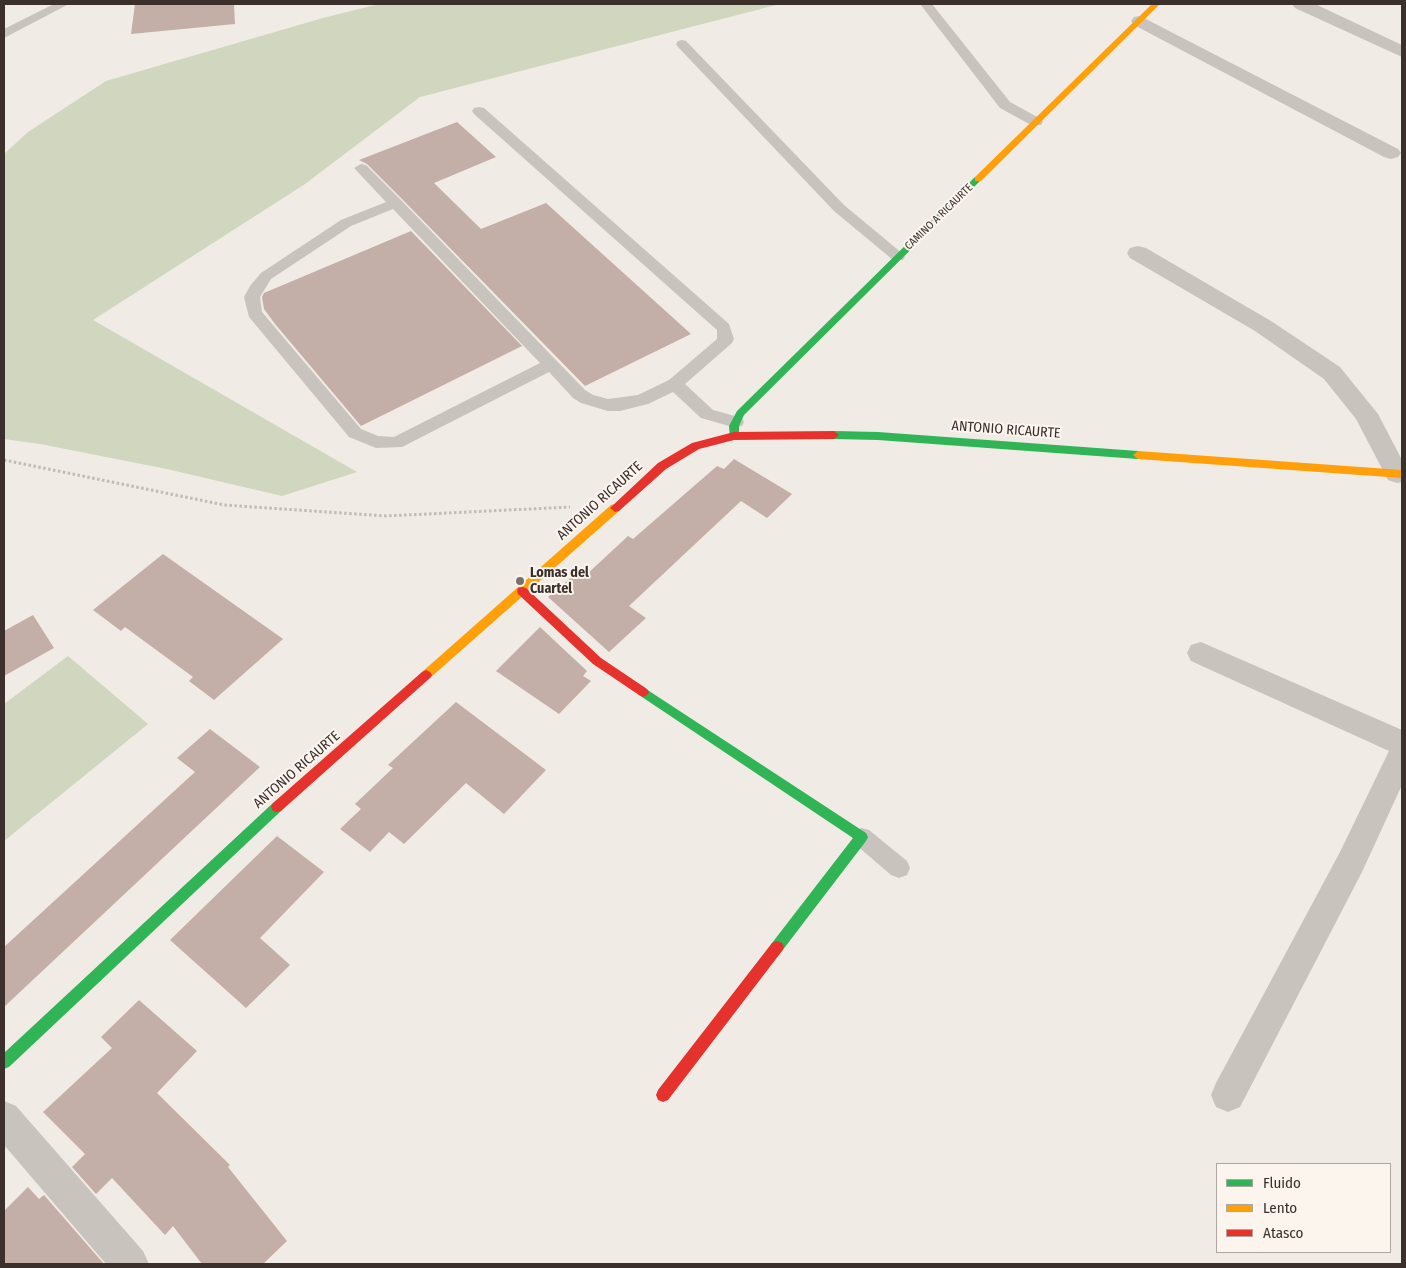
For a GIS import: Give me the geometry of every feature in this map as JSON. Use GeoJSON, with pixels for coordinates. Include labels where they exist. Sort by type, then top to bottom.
{"type":"FeatureCollection","features":[{"type":"Feature","properties":{"kind":"street","name":"CAMINO A RICAURTE"},"geometry":{"type":"LineString","coordinates":[[735,429],[740,413],[1156,4]]}},
{"type":"Feature","properties":{"kind":"street"},"geometry":{"type":"LineString","coordinates":[[1301,4],[1402,52]]}},
{"type":"Feature","properties":{"kind":"street"},"geometry":{"type":"LineString","coordinates":[[1140,20],[1391,153]]}},
{"type":"Feature","properties":{"kind":"street"},"geometry":{"type":"LineString","coordinates":[[1138,253],[1263,326],[1332,373],[1366,414],[1400,474]]}},
{"type":"Feature","properties":{"kind":"street","name":"ANTONIO RICAURTE"},"geometry":{"type":"LineString","coordinates":[[4,1062],[247,833],[662,466],[696,446],[735,429],[772,434],[878,436],[1400,474]]}},
{"type":"Feature","properties":{"kind":"street"},"geometry":{"type":"LineString","coordinates":[[522,590],[597,661],[812,806],[862,837],[663,1095]]}},
{"type":"Feature","properties":{"kind":"street"},"geometry":{"type":"LineString","coordinates":[[1201,653],[1402,743]]}},
{"type":"Feature","properties":{"kind":"street"},"geometry":{"type":"LineString","coordinates":[[1228,1095],[1351,862],[1402,754]]}},
{"type":"Feature","properties":{"kind":"street"},"geometry":{"type":"LineString","coordinates":[[4,1118],[130,1264]]}},
{"type":"Feature","properties":{"kind":"lane"},"geometry":{"type":"LineString","coordinates":[[4,34],[63,4]]}},
{"type":"Feature","properties":{"kind":"lane"},"geometry":{"type":"LineString","coordinates":[[926,4],[1005,105],[1036,122]]}},
{"type":"Feature","properties":{"kind":"lane"},"geometry":{"type":"LineString","coordinates":[[682,44],[839,208],[898,257]]}},
{"type":"Feature","properties":{"kind":"lane"},"geometry":{"type":"LineString","coordinates":[[362,168],[579,394],[596,403],[608,405],[631,404],[642,400],[675,384],[723,343],[726,339],[724,328],[479,111]]}},
{"type":"Feature","properties":{"kind":"lane"},"geometry":{"type":"LineString","coordinates":[[396,203],[346,223],[266,276],[252,297],[254,313],[356,433],[376,442],[396,443],[552,364]]}},
{"type":"Feature","properties":{"kind":"lane"},"geometry":{"type":"LineString","coordinates":[[675,384],[707,414],[735,429]]}},
{"type":"Feature","properties":{"kind":"lane"},"geometry":{"type":"LineString","coordinates":[[862,837],[899,868]]}},
{"type":"Feature","properties":{"kind":"path"},"geometry":{"type":"LineString","coordinates":[[4,460],[224,505],[386,516],[618,505]]}},
{"type":"Feature","properties":{"kind":"green space"},"geometry":{"type":"Polygon","coordinates":[[[780,4],[420,97],[305,184],[93,320],[357,472],[282,496],[167,469],[40,444],[4,439],[4,154],[28,132],[106,81],[323,18],[375,5],[780,4]]]}},
{"type":"Feature","properties":{"kind":"green space"},"geometry":{"type":"Polygon","coordinates":[[[68,656],[148,724],[4,841],[4,704],[68,656]]]}},
{"type":"Feature","properties":{"kind":"building"},"geometry":{"type":"Polygon","coordinates":[[[135,4],[234,4],[235,24],[131,34],[135,4]]]}},
{"type":"Feature","properties":{"kind":"building"},"geometry":{"type":"Polygon","coordinates":[[[457,122],[496,157],[434,183],[481,229],[546,203],[691,334],[585,386],[367,164],[359,160],[457,122]]]}},
{"type":"Feature","properties":{"kind":"building"},"geometry":{"type":"Polygon","coordinates":[[[411,231],[522,346],[361,426],[275,324],[264,309],[262,297],[264,293],[411,231]]]}},
{"type":"Feature","properties":{"kind":"building"},"geometry":{"type":"Polygon","coordinates":[[[734,459],[792,494],[767,518],[741,501],[629,606],[646,618],[609,652],[548,597],[580,570],[586,575],[628,536],[633,539],[717,466],[724,469],[734,459]]]}},
{"type":"Feature","properties":{"kind":"building"},"geometry":{"type":"Polygon","coordinates":[[[163,554],[283,639],[214,700],[189,681],[193,677],[125,627],[121,631],[93,610],[163,554]]]}},
{"type":"Feature","properties":{"kind":"building"},"geometry":{"type":"Polygon","coordinates":[[[33,615],[54,648],[4,676],[4,631],[33,615]]]}},
{"type":"Feature","properties":{"kind":"building"},"geometry":{"type":"Polygon","coordinates":[[[540,627],[587,671],[583,676],[591,681],[559,714],[496,671],[540,627]]]}},
{"type":"Feature","properties":{"kind":"building"},"geometry":{"type":"Polygon","coordinates":[[[456,702],[546,770],[504,814],[466,783],[404,844],[389,832],[370,852],[340,829],[361,809],[355,804],[393,768],[388,765],[456,702]]]}},
{"type":"Feature","properties":{"kind":"building"},"geometry":{"type":"Polygon","coordinates":[[[210,729],[260,767],[4,1007],[4,947],[195,772],[177,758],[210,729]]]}},
{"type":"Feature","properties":{"kind":"building"},"geometry":{"type":"Polygon","coordinates":[[[277,836],[324,872],[260,938],[290,965],[246,1008],[170,940],[277,836]]]}},
{"type":"Feature","properties":{"kind":"building"},"geometry":{"type":"Polygon","coordinates":[[[139,1000],[197,1051],[157,1093],[230,1165],[228,1167],[287,1241],[263,1264],[202,1264],[173,1226],[165,1235],[112,1178],[96,1194],[72,1167],[85,1154],[43,1112],[112,1048],[101,1037],[139,1000]]]}},
{"type":"Feature","properties":{"kind":"building"},"geometry":{"type":"Polygon","coordinates":[[[28,1187],[39,1199],[44,1195],[104,1264],[4,1264],[4,1211],[28,1187]]]}},
{"type":"Feature","properties":{"kind":"traffic: fast"},"geometry":{"type":"LineString","coordinates":[[734,436],[734,426],[740,413],[978,179]]}},
{"type":"Feature","properties":{"kind":"traffic: fast"},"geometry":{"type":"LineString","coordinates":[[834,435],[878,436],[1138,455]]}},
{"type":"Feature","properties":{"kind":"traffic: fast"},"geometry":{"type":"LineString","coordinates":[[643,692],[862,837],[777,947]]}},
{"type":"Feature","properties":{"kind":"traffic: fast"},"geometry":{"type":"LineString","coordinates":[[4,1062],[277,807]]}},
{"type":"Feature","properties":{"kind":"traffic: slow"},"geometry":{"type":"LineString","coordinates":[[978,179],[1156,4]]}},
{"type":"Feature","properties":{"kind":"traffic: slow"},"geometry":{"type":"LineString","coordinates":[[1138,455],[1402,474]]}},
{"type":"Feature","properties":{"kind":"traffic: slow"},"geometry":{"type":"LineString","coordinates":[[426,675],[615,508]]}},
{"type":"Feature","properties":{"kind":"traffic: jam"},"geometry":{"type":"LineString","coordinates":[[615,508],[662,466],[696,446],[734,436],[834,435]]}},
{"type":"Feature","properties":{"kind":"traffic: jam"},"geometry":{"type":"LineString","coordinates":[[522,591],[597,661],[643,692]]}},
{"type":"Feature","properties":{"kind":"traffic: jam"},"geometry":{"type":"LineString","coordinates":[[277,807],[426,675]]}},
{"type":"Feature","properties":{"kind":"traffic: jam"},"geometry":{"type":"LineString","coordinates":[[663,1095],[777,947]]}},
{"type":"Feature","properties":{"kind":"place","name":"Lomas del Cuartel"},"geometry":{"type":"Point","coordinates":[520,581]}}]}
